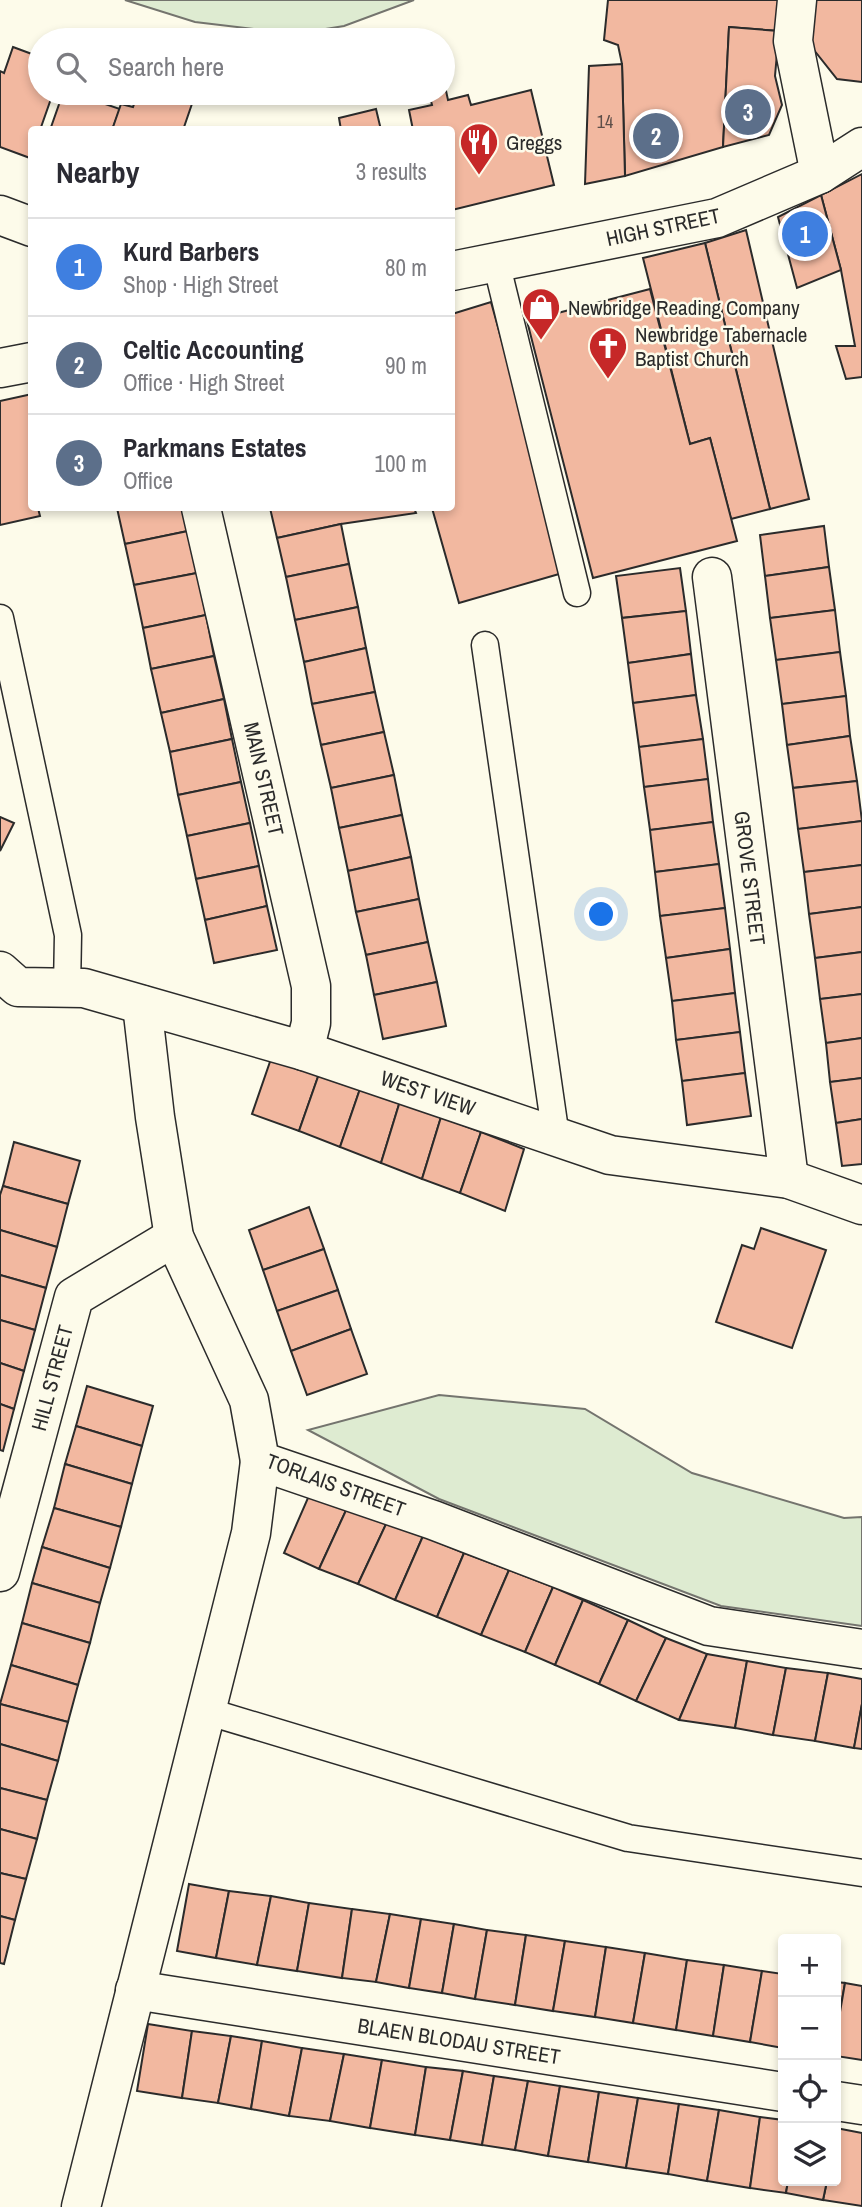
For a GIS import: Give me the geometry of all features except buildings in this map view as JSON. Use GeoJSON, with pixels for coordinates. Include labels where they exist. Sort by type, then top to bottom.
{"type":"FeatureCollection","features":[{"type":"Feature","properties":{"kind":"street"},"geometry":{"type":"LineString","coordinates":[[797,0],[793,41],[820,174]]}},
{"type":"Feature","properties":{"kind":"street","name":"HIGH STREET"},"geometry":{"type":"LineString","coordinates":[[455,270],[717,218],[820,174],[862,147]]}},
{"type":"Feature","properties":{"kind":"street"},"geometry":{"type":"LineString","coordinates":[[0,215],[28,226]]}},
{"type":"Feature","properties":{"kind":"street"},"geometry":{"type":"LineString","coordinates":[[0,368],[28,363]]}},
{"type":"Feature","properties":{"kind":"street","name":"MAIN STREET"},"geometry":{"type":"LineString","coordinates":[[202,511],[311,986],[311,1023],[304,1051]]}},
{"type":"Feature","properties":{"kind":"street","name":"GROVE STREET"},"geometry":{"type":"LineString","coordinates":[[712,578],[789,1179]]}},
{"type":"Feature","properties":{"kind":"street","name":"WEST VIEW"},"geometry":{"type":"LineString","coordinates":[[6,986],[84,988],[304,1051],[610,1155],[789,1179],[862,1205]]}},
{"type":"Feature","properties":{"kind":"street","name":"TORLAIS STREET"},"geometry":{"type":"LineString","coordinates":[[142,1005],[155,1117],[174,1237],[249,1400],[260,1461],[433,1520],[709,1626],[862,1649]]}},
{"type":"Feature","properties":{"kind":"street","name":"HILL STREET"},"geometry":{"type":"LineString","coordinates":[[0,1572],[74,1297],[174,1237]]}},
{"type":"Feature","properties":{"kind":"street"},"geometry":{"type":"LineString","coordinates":[[81,2207],[251,1533],[260,1461]]}},
{"type":"Feature","properties":{"kind":"street","name":"BLAEN BLODAU STREET"},"geometry":{"type":"LineString","coordinates":[[135,1990],[778,2091]]}},
{"type":"Feature","properties":{"kind":"street"},"geometry":{"type":"LineString","coordinates":[[841,2102],[862,2105]]}},
{"type":"Feature","properties":{"kind":"lane"},"geometry":{"type":"LineString","coordinates":[[496,262],[577,593]]}},
{"type":"Feature","properties":{"kind":"lane"},"geometry":{"type":"LineString","coordinates":[[0,618],[68,935],[67,988]]}},
{"type":"Feature","properties":{"kind":"lane"},"geometry":{"type":"LineString","coordinates":[[485,645],[556,1137]]}},
{"type":"Feature","properties":{"kind":"lane"},"geometry":{"type":"LineString","coordinates":[[206,1711],[628,1838],[862,1873]]}},
{"type":"Feature","properties":{"kind":"green space"},"geometry":{"type":"Polygon","coordinates":[[[125,0],[414,0],[332,28],[245,28],[195,22],[125,0]]]}},
{"type":"Feature","properties":{"kind":"green space"},"geometry":{"type":"Polygon","coordinates":[[[439,1395],[585,1409],[692,1473],[844,1518],[862,1517],[862,1626],[721,1606],[439,1499],[308,1430],[439,1395]]]}},
{"type":"Feature","properties":{"kind":"place","name":"Parkmans Estates"},"geometry":{"type":"Point","coordinates":[748,112]}},
{"type":"Feature","properties":{"kind":"place","name":"Celtic Accounting"},"geometry":{"type":"Point","coordinates":[656,136]}},
{"type":"Feature","properties":{"kind":"place","name":"Greggs"},"geometry":{"type":"Point","coordinates":[479,176]}},
{"type":"Feature","properties":{"kind":"place","name":"Kurd Barbers"},"geometry":{"type":"Point","coordinates":[805,234]}},
{"type":"Feature","properties":{"kind":"place","name":"Newbridge Reading Company"},"geometry":{"type":"Point","coordinates":[541,341]}},
{"type":"Feature","properties":{"kind":"place","name":"Newbridge Tabernacle Baptist Church"},"geometry":{"type":"Point","coordinates":[608,380]}}]}
